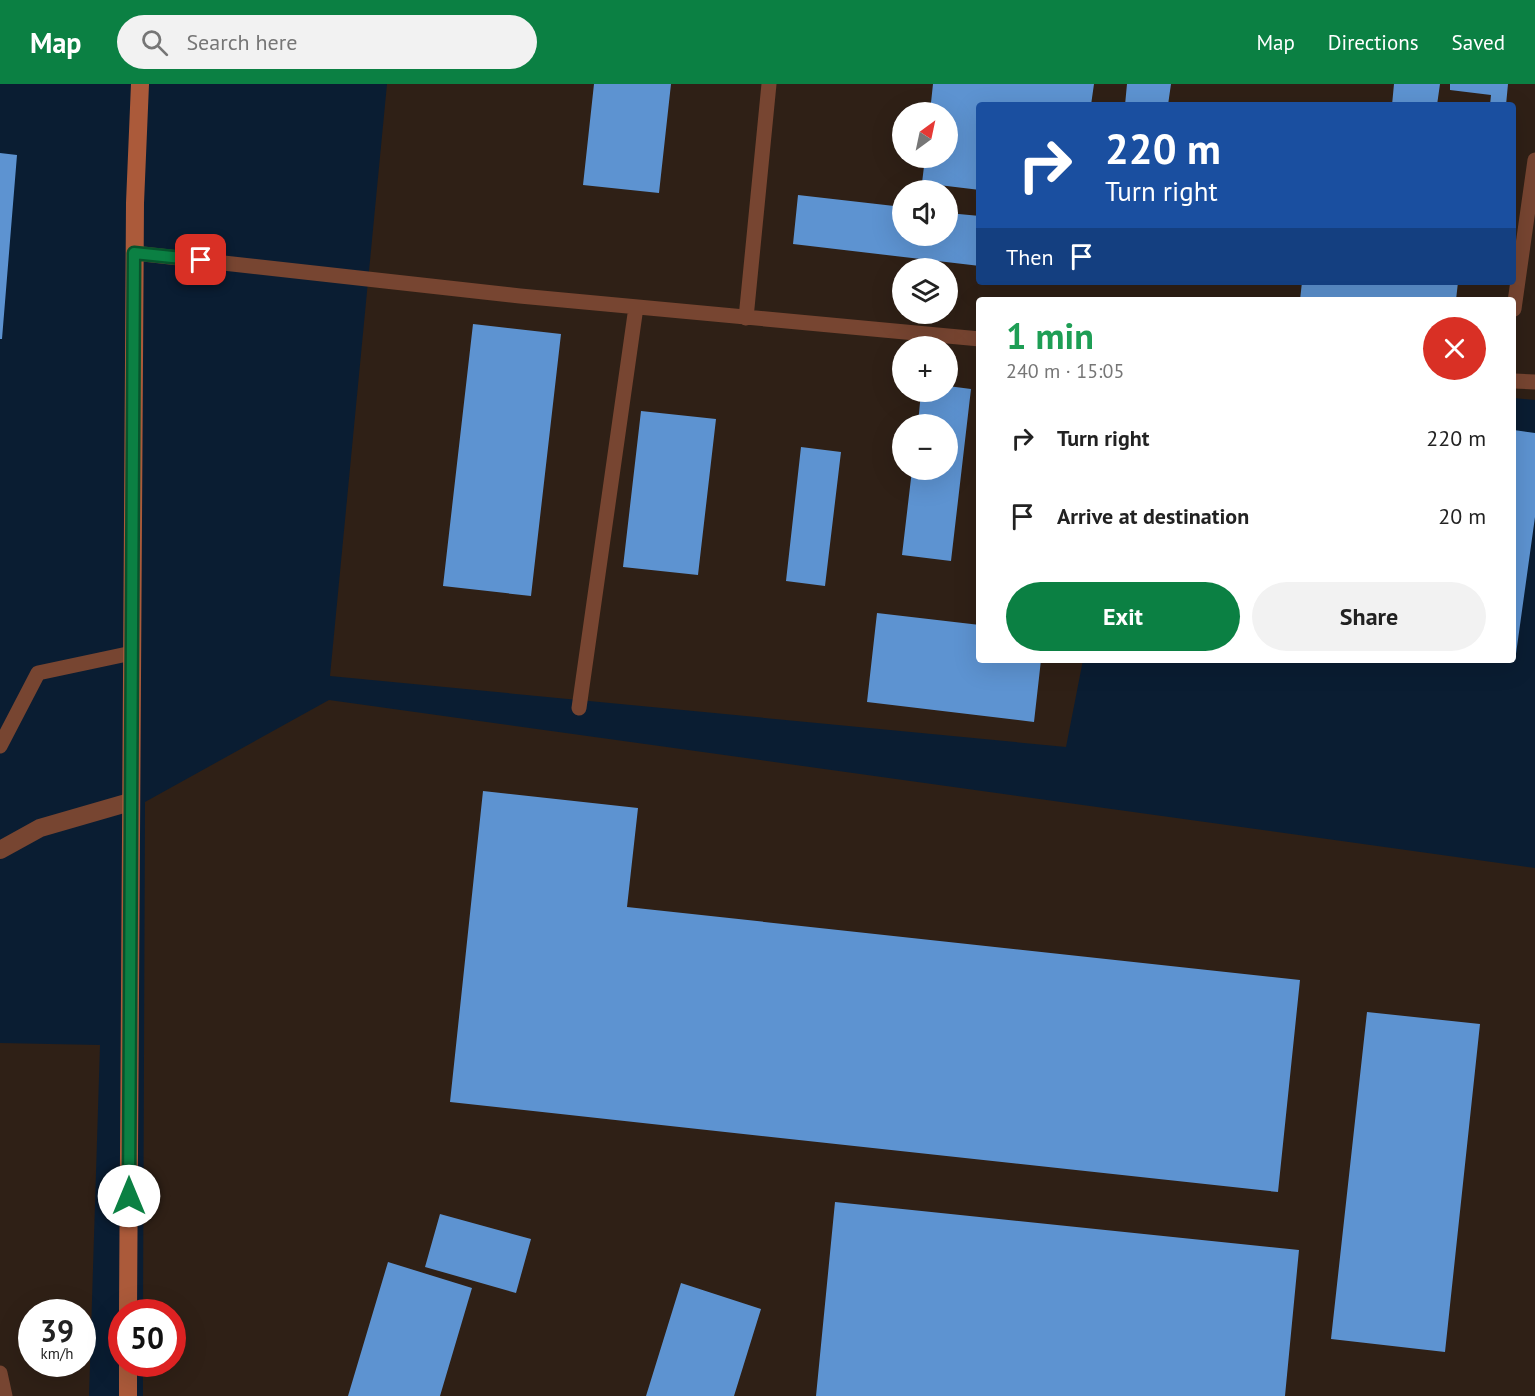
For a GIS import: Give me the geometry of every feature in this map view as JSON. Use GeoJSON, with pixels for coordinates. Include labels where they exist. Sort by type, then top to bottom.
{"type":"FeatureCollection","features":[{"type":"Feature","properties":{"kind":"main road"},"geometry":{"type":"LineString","coordinates":[[128,1299],[134,253],[140,84]]}},
{"type":"Feature","properties":{"kind":"main road"},"geometry":{"type":"LineString","coordinates":[[128,1377],[128,1396]]}},
{"type":"Feature","properties":{"kind":"street"},"geometry":{"type":"LineString","coordinates":[[0,850],[40,828],[130,802]]}},
{"type":"Feature","properties":{"kind":"lane"},"geometry":{"type":"LineString","coordinates":[[746,318],[769,84]]}},
{"type":"Feature","properties":{"kind":"lane"},"geometry":{"type":"LineString","coordinates":[[1516,297],[1535,160]]}},
{"type":"Feature","properties":{"kind":"lane"},"geometry":{"type":"LineString","coordinates":[[134,253],[636,307],[976,339]]}},
{"type":"Feature","properties":{"kind":"lane"},"geometry":{"type":"LineString","coordinates":[[579,708],[636,307]]}},
{"type":"Feature","properties":{"kind":"lane"},"geometry":{"type":"LineString","coordinates":[[1516,381],[1535,382]]}},
{"type":"Feature","properties":{"kind":"lane"},"geometry":{"type":"LineString","coordinates":[[0,746],[38,673],[132,653]]}},
{"type":"Feature","properties":{"kind":"lane"},"geometry":{"type":"LineString","coordinates":[[0,1372],[6,1396]]}},
{"type":"Feature","properties":{"kind":"shaded area"},"geometry":{"type":"Polygon","coordinates":[[[387,84],[1535,84],[1535,400],[1516,398],[1516,297],[976,297],[976,663],[1082,663],[1066,747],[330,676],[387,84]]]}},
{"type":"Feature","properties":{"kind":"shaded area"},"geometry":{"type":"Polygon","coordinates":[[[329,700],[1535,868],[1535,1396],[143,1396],[143,1377],[186,1377],[186,1299],[143,1299],[145,802],[329,700]]]}},
{"type":"Feature","properties":{"kind":"shaded area"},"geometry":{"type":"Polygon","coordinates":[[[0,1043],[100,1045],[92,1299],[18,1299],[18,1377],[90,1377],[89,1396],[0,1396],[0,1043]]]}},
{"type":"Feature","properties":{"kind":"building"},"geometry":{"type":"Polygon","coordinates":[[[594,84],[671,84],[659,193],[583,185],[594,84]]]}},
{"type":"Feature","properties":{"kind":"building"},"geometry":{"type":"Polygon","coordinates":[[[933,84],[1094,84],[1091,102],[976,102],[976,190],[958,187],[958,180],[922,180],[924,168],[958,168],[958,102],[931,102],[933,84]]]}},
{"type":"Feature","properties":{"kind":"building"},"geometry":{"type":"Polygon","coordinates":[[[1127,84],[1171,84],[1168,102],[1125,102],[1127,84]]]}},
{"type":"Feature","properties":{"kind":"building"},"geometry":{"type":"Polygon","coordinates":[[[1394,84],[1440,84],[1437,102],[1392,102],[1394,84]]]}},
{"type":"Feature","properties":{"kind":"building"},"geometry":{"type":"Polygon","coordinates":[[[1450,84],[1508,84],[1506,102],[1490,102],[1491,95],[1450,90],[1450,84]]]}},
{"type":"Feature","properties":{"kind":"building"},"geometry":{"type":"Polygon","coordinates":[[[0,153],[17,155],[2,339],[0,339],[0,153]]]}},
{"type":"Feature","properties":{"kind":"building"},"geometry":{"type":"Polygon","coordinates":[[[798,195],[892,206],[892,246],[958,246],[958,214],[976,216],[976,266],[958,263],[958,258],[912,258],[793,244],[798,195]]]}},
{"type":"Feature","properties":{"kind":"building"},"geometry":{"type":"Polygon","coordinates":[[[1302,285],[1458,285],[1456,297],[1300,297],[1302,285]]]}},
{"type":"Feature","properties":{"kind":"building"},"geometry":{"type":"Polygon","coordinates":[[[473,324],[561,334],[531,596],[443,586],[473,324]]]}},
{"type":"Feature","properties":{"kind":"building"},"geometry":{"type":"Polygon","coordinates":[[[958,387],[971,389],[951,561],[902,555],[911,480],[958,480],[958,414],[919,414],[920,402],[958,402],[958,387]]]}},
{"type":"Feature","properties":{"kind":"building"},"geometry":{"type":"Polygon","coordinates":[[[641,411],[716,419],[698,575],[623,567],[641,411]]]}},
{"type":"Feature","properties":{"kind":"building"},"geometry":{"type":"Polygon","coordinates":[[[1516,430],[1535,433],[1535,517],[1516,654],[1516,430]]]}},
{"type":"Feature","properties":{"kind":"building"},"geometry":{"type":"Polygon","coordinates":[[[801,447],[841,452],[825,586],[786,581],[801,447]]]}},
{"type":"Feature","properties":{"kind":"building"},"geometry":{"type":"Polygon","coordinates":[[[877,613],[976,625],[976,663],[1041,663],[1034,722],[867,702],[877,613]]]}},
{"type":"Feature","properties":{"kind":"building"},"geometry":{"type":"Polygon","coordinates":[[[483,791],[638,808],[627,907],[1300,980],[1278,1192],[450,1102],[483,791]]]}},
{"type":"Feature","properties":{"kind":"building"},"geometry":{"type":"Polygon","coordinates":[[[1367,1012],[1480,1024],[1445,1352],[1331,1339],[1367,1012]]]}},
{"type":"Feature","properties":{"kind":"building"},"geometry":{"type":"Polygon","coordinates":[[[835,1202],[1299,1250],[1285,1396],[816,1396],[835,1202]]]}},
{"type":"Feature","properties":{"kind":"building"},"geometry":{"type":"Polygon","coordinates":[[[440,1214],[531,1239],[516,1293],[425,1267],[440,1214]]]}},
{"type":"Feature","properties":{"kind":"building"},"geometry":{"type":"Polygon","coordinates":[[[388,1262],[472,1288],[440,1396],[348,1396],[388,1262]]]}},
{"type":"Feature","properties":{"kind":"building"},"geometry":{"type":"Polygon","coordinates":[[[681,1283],[761,1309],[734,1396],[646,1396],[681,1283]]]}},
{"type":"Feature","properties":{"kind":"route"},"geometry":{"type":"LineString","coordinates":[[129,1196],[134,253],[201,260]]}}]}
